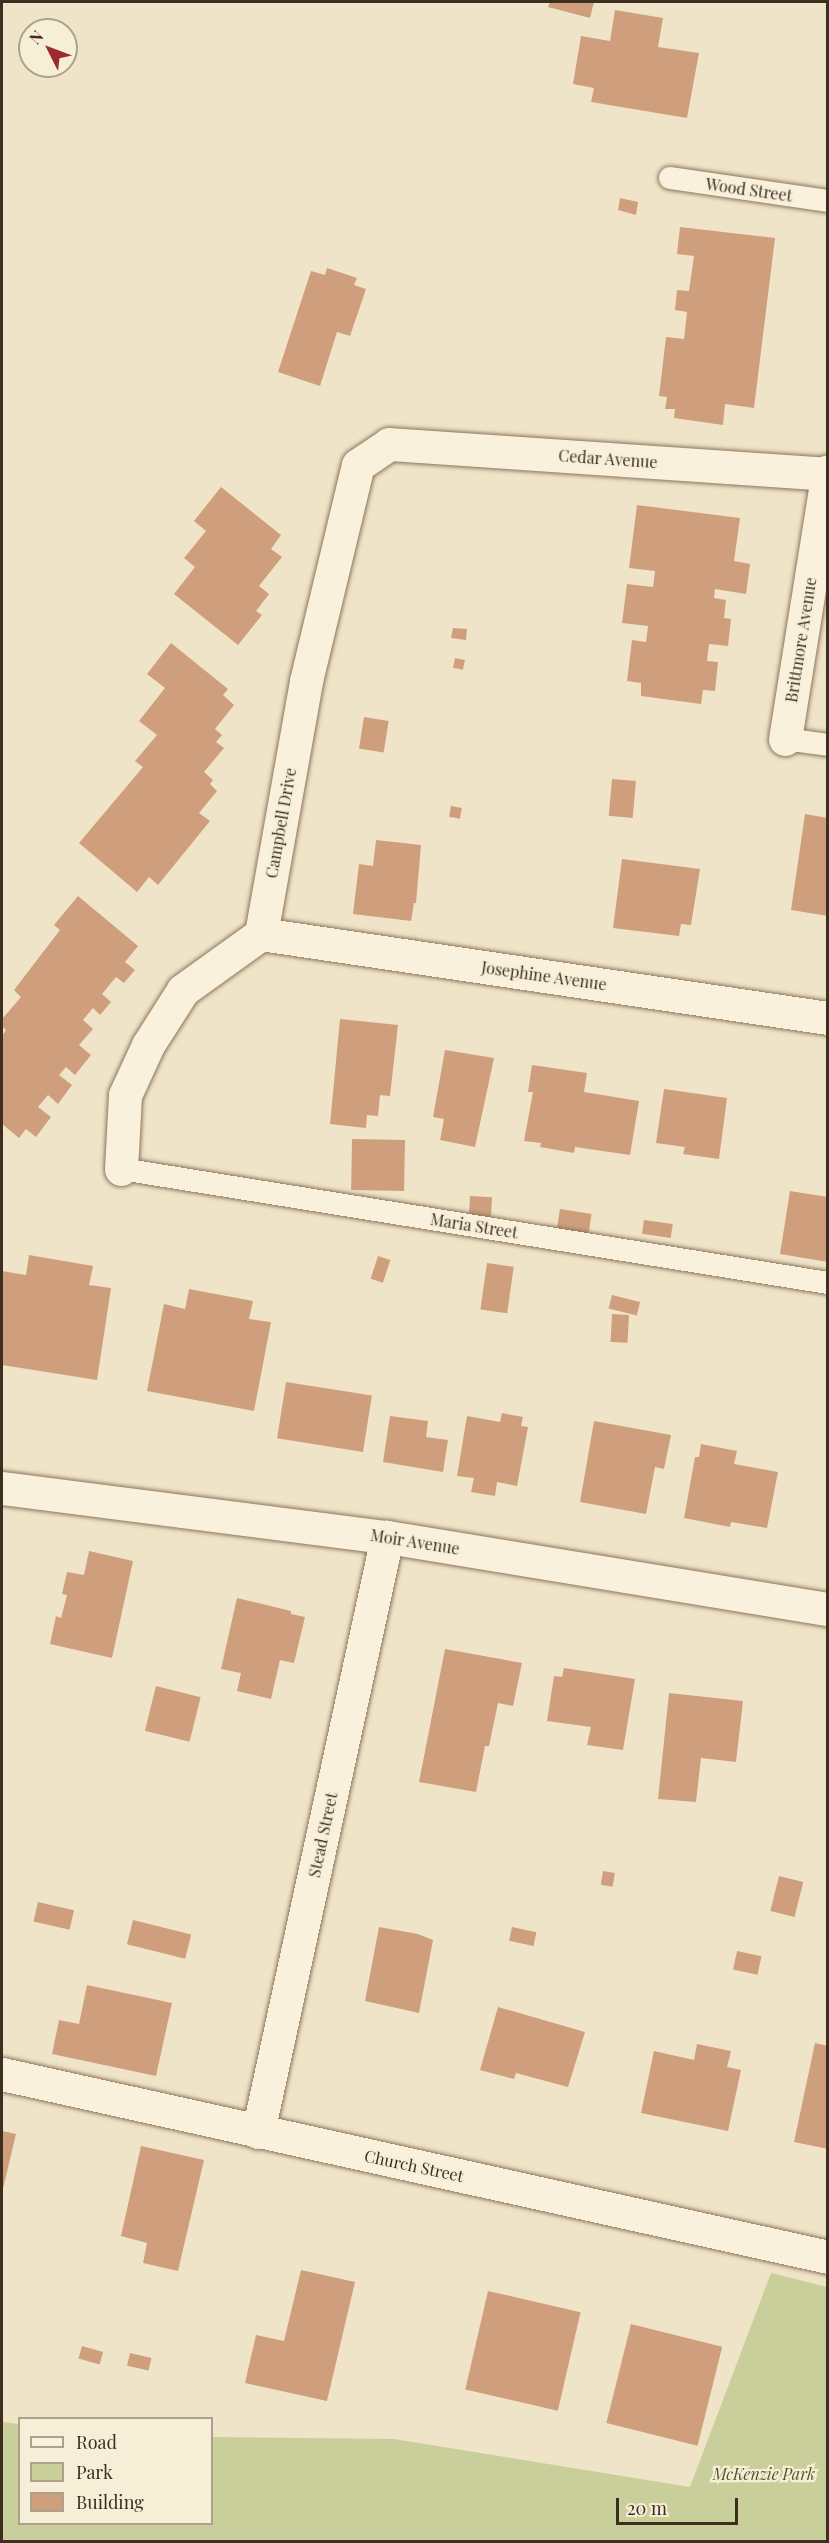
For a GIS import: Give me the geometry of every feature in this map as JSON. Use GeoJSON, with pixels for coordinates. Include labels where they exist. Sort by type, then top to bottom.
{"type":"FeatureCollection","features":[{"type":"Feature","properties":{"kind":"street","name":"Cedar Avenue"},"geometry":{"type":"LineString","coordinates":[[389,444],[827,473]]}},
{"type":"Feature","properties":{"kind":"street","name":"Campbell Drive"},"geometry":{"type":"LineString","coordinates":[[261,934],[306,681],[358,465],[389,444]]}},
{"type":"Feature","properties":{"kind":"street","name":"Brittmore Avenue"},"geometry":{"type":"LineString","coordinates":[[785,739],[827,473]]}},
{"type":"Feature","properties":{"kind":"street","name":"Josephine Avenue"},"geometry":{"type":"LineString","coordinates":[[261,934],[828,1018]]}},
{"type":"Feature","properties":{"kind":"street"},"geometry":{"type":"LineString","coordinates":[[121,1169],[125,1095],[148,1045],[183,990],[261,934]]}},
{"type":"Feature","properties":{"kind":"street","name":"Moir Avenue"},"geometry":{"type":"LineString","coordinates":[[2,1488],[387,1538],[828,1609]]}},
{"type":"Feature","properties":{"kind":"street","name":"Stead Street"},"geometry":{"type":"LineString","coordinates":[[258,2132],[387,1538]]}},
{"type":"Feature","properties":{"kind":"street","name":"Church Street"},"geometry":{"type":"LineString","coordinates":[[2,2074],[828,2257]]}},
{"type":"Feature","properties":{"kind":"lane","name":"Wood Street"},"geometry":{"type":"LineString","coordinates":[[670,178],[828,201]]}},
{"type":"Feature","properties":{"kind":"lane"},"geometry":{"type":"LineString","coordinates":[[785,739],[828,745]]}},
{"type":"Feature","properties":{"kind":"lane","name":"Maria Street"},"geometry":{"type":"LineString","coordinates":[[121,1169],[828,1282]]}},
{"type":"Feature","properties":{"kind":"green space","name":"McKenzie Park"},"geometry":{"type":"Polygon","coordinates":[[[771,2273],[827,2287],[827,2541],[2,2541],[2,2422],[18,2424],[18,2525],[213,2525],[213,2437],[394,2439],[690,2487],[771,2273]]]}},
{"type":"Feature","properties":{"kind":"building"},"geometry":{"type":"Polygon","coordinates":[[[550,2],[594,2],[590,18],[548,7],[550,2]]]}},
{"type":"Feature","properties":{"kind":"building"},"geometry":{"type":"Polygon","coordinates":[[[615,10],[663,18],[658,47],[699,53],[687,118],[591,102],[594,88],[573,84],[581,36],[610,41],[615,10]]]}},
{"type":"Feature","properties":{"kind":"building"},"geometry":{"type":"Polygon","coordinates":[[[620,198],[638,202],[636,215],[618,210],[620,198]]]}},
{"type":"Feature","properties":{"kind":"building"},"geometry":{"type":"Polygon","coordinates":[[[680,227],[775,238],[754,408],[725,404],[723,425],[674,418],[675,409],[665,409],[667,397],[659,396],[666,337],[684,339],[687,312],[675,310],[677,290],[689,291],[694,256],[677,254],[680,227]]]}},
{"type":"Feature","properties":{"kind":"building"},"geometry":{"type":"Polygon","coordinates":[[[327,268],[357,278],[354,285],[366,289],[350,336],[337,332],[320,386],[278,372],[311,271],[325,275],[327,268]]]}},
{"type":"Feature","properties":{"kind":"building"},"geometry":{"type":"Polygon","coordinates":[[[221,487],[281,535],[271,549],[282,557],[259,586],[269,594],[256,611],[262,615],[238,645],[174,594],[195,567],[184,558],[206,531],[194,521],[221,487]]]}},
{"type":"Feature","properties":{"kind":"building"},"geometry":{"type":"Polygon","coordinates":[[[637,505],[740,518],[734,561],[750,564],[746,594],[715,589],[714,598],[726,600],[724,618],[731,619],[728,646],[709,644],[707,661],[718,662],[715,691],[703,690],[701,704],[641,696],[641,683],[627,681],[632,640],[646,642],[648,626],[622,623],[627,584],[653,587],[655,571],[629,568],[637,505]]]}},
{"type":"Feature","properties":{"kind":"building"},"geometry":{"type":"Polygon","coordinates":[[[453,628],[467,629],[466,640],[451,638],[453,628]]]}},
{"type":"Feature","properties":{"kind":"building"},"geometry":{"type":"Polygon","coordinates":[[[171,643],[228,689],[223,695],[234,705],[215,729],[222,735],[216,742],[224,748],[204,772],[213,780],[210,784],[217,791],[199,813],[210,821],[158,885],[149,877],[137,892],[79,843],[143,767],[135,761],[157,735],[139,721],[165,688],[147,674],[171,643]]]}},
{"type":"Feature","properties":{"kind":"building"},"geometry":{"type":"Polygon","coordinates":[[[455,658],[465,660],[463,670],[453,668],[455,658]]]}},
{"type":"Feature","properties":{"kind":"building"},"geometry":{"type":"Polygon","coordinates":[[[364,717],[389,721],[384,753],[359,749],[364,717]]]}},
{"type":"Feature","properties":{"kind":"building"},"geometry":{"type":"Polygon","coordinates":[[[612,779],[636,781],[633,818],[609,816],[612,779]]]}},
{"type":"Feature","properties":{"kind":"building"},"geometry":{"type":"Polygon","coordinates":[[[451,806],[462,808],[460,819],[449,817],[451,806]]]}},
{"type":"Feature","properties":{"kind":"building"},"geometry":{"type":"Polygon","coordinates":[[[805,814],[828,818],[828,916],[791,910],[805,814]]]}},
{"type":"Feature","properties":{"kind":"building"},"geometry":{"type":"Polygon","coordinates":[[[376,840],[421,845],[416,903],[414,903],[411,921],[353,914],[359,864],[373,866],[376,840]]]}},
{"type":"Feature","properties":{"kind":"building"},"geometry":{"type":"Polygon","coordinates":[[[622,859],[700,869],[691,925],[681,924],[679,936],[613,928],[622,859]]]}},
{"type":"Feature","properties":{"kind":"building"},"geometry":{"type":"Polygon","coordinates":[[[78,896],[138,946],[125,962],[135,970],[124,983],[116,977],[102,994],[111,1002],[100,1015],[93,1008],[83,1020],[93,1029],[79,1045],[91,1055],[75,1075],[66,1067],[59,1075],[72,1085],[58,1104],[48,1095],[38,1107],[51,1117],[36,1137],[26,1129],[19,1138],[2,1124],[2,1036],[6,1030],[2,1026],[2,1019],[21,997],[14,990],[60,930],[54,925],[78,896]]]}},
{"type":"Feature","properties":{"kind":"building"},"geometry":{"type":"Polygon","coordinates":[[[340,1019],[398,1025],[390,1096],[380,1095],[378,1116],[367,1115],[366,1128],[330,1124],[340,1019]]]}},
{"type":"Feature","properties":{"kind":"building"},"geometry":{"type":"Polygon","coordinates":[[[445,1050],[494,1058],[475,1147],[440,1140],[444,1119],[433,1117],[445,1050]]]}},
{"type":"Feature","properties":{"kind":"building"},"geometry":{"type":"Polygon","coordinates":[[[532,1065],[587,1073],[584,1092],[639,1101],[630,1155],[575,1147],[574,1153],[540,1147],[541,1143],[524,1141],[533,1092],[528,1092],[532,1065]]]}},
{"type":"Feature","properties":{"kind":"building"},"geometry":{"type":"Polygon","coordinates":[[[664,1089],[727,1098],[719,1159],[683,1154],[685,1147],[656,1143],[664,1089]]]}},
{"type":"Feature","properties":{"kind":"building"},"geometry":{"type":"Polygon","coordinates":[[[352,1139],[405,1140],[404,1191],[351,1190],[352,1139]]]}},
{"type":"Feature","properties":{"kind":"building"},"geometry":{"type":"Polygon","coordinates":[[[790,1191],[828,1197],[828,1262],[780,1254],[790,1191]]]}},
{"type":"Feature","properties":{"kind":"building"},"geometry":{"type":"Polygon","coordinates":[[[470,1196],[492,1197],[491,1220],[469,1219],[470,1196]]]}},
{"type":"Feature","properties":{"kind":"building"},"geometry":{"type":"Polygon","coordinates":[[[560,1209],[592,1214],[588,1236],[557,1231],[560,1209]]]}},
{"type":"Feature","properties":{"kind":"building"},"geometry":{"type":"Polygon","coordinates":[[[644,1220],[673,1224],[671,1238],[642,1234],[644,1220]]]}},
{"type":"Feature","properties":{"kind":"building"},"geometry":{"type":"Polygon","coordinates":[[[29,1255],[93,1266],[89,1285],[111,1288],[97,1380],[2,1365],[2,1271],[26,1275],[29,1255]]]}},
{"type":"Feature","properties":{"kind":"building"},"geometry":{"type":"Polygon","coordinates":[[[378,1256],[390,1260],[383,1283],[371,1279],[378,1256]]]}},
{"type":"Feature","properties":{"kind":"building"},"geometry":{"type":"Polygon","coordinates":[[[487,1263],[514,1267],[507,1313],[480,1310],[487,1263]]]}},
{"type":"Feature","properties":{"kind":"building"},"geometry":{"type":"Polygon","coordinates":[[[189,1289],[253,1301],[249,1319],[271,1322],[254,1411],[147,1391],[164,1304],[185,1309],[189,1289]]]}},
{"type":"Feature","properties":{"kind":"building"},"geometry":{"type":"Polygon","coordinates":[[[612,1295],[640,1302],[637,1316],[609,1309],[612,1295]]]}},
{"type":"Feature","properties":{"kind":"building"},"geometry":{"type":"Polygon","coordinates":[[[612,1314],[629,1315],[628,1343],[611,1342],[612,1314]]]}},
{"type":"Feature","properties":{"kind":"building"},"geometry":{"type":"Polygon","coordinates":[[[286,1382],[372,1396],[363,1452],[277,1438],[286,1382]]]}},
{"type":"Feature","properties":{"kind":"building"},"geometry":{"type":"Polygon","coordinates":[[[502,1413],[523,1417],[521,1426],[528,1427],[517,1486],[497,1482],[495,1496],[471,1492],[474,1478],[457,1476],[467,1416],[500,1422],[502,1413]]]}},
{"type":"Feature","properties":{"kind":"building"},"geometry":{"type":"Polygon","coordinates":[[[390,1416],[428,1421],[426,1437],[448,1440],[443,1472],[383,1462],[390,1416]]]}},
{"type":"Feature","properties":{"kind":"building"},"geometry":{"type":"Polygon","coordinates":[[[594,1421],[671,1435],[664,1469],[655,1467],[646,1514],[580,1502],[594,1421]]]}},
{"type":"Feature","properties":{"kind":"building"},"geometry":{"type":"Polygon","coordinates":[[[701,1444],[737,1451],[734,1464],[778,1472],[767,1528],[731,1522],[730,1527],[684,1518],[695,1457],[699,1457],[701,1444]]]}},
{"type":"Feature","properties":{"kind":"building"},"geometry":{"type":"Polygon","coordinates":[[[89,1551],[133,1561],[112,1658],[50,1644],[56,1616],[61,1618],[67,1595],[62,1594],[67,1572],[84,1575],[89,1551]]]}},
{"type":"Feature","properties":{"kind":"building"},"geometry":{"type":"Polygon","coordinates":[[[237,1598],[291,1611],[291,1614],[305,1617],[294,1663],[280,1660],[271,1699],[237,1691],[241,1673],[221,1669],[237,1598]]]}},
{"type":"Feature","properties":{"kind":"building"},"geometry":{"type":"Polygon","coordinates":[[[445,1649],[522,1663],[513,1706],[498,1703],[489,1746],[485,1746],[476,1792],[419,1782],[445,1649]]]}},
{"type":"Feature","properties":{"kind":"building"},"geometry":{"type":"Polygon","coordinates":[[[564,1668],[635,1679],[623,1750],[587,1745],[591,1727],[547,1721],[554,1676],[562,1677],[564,1668]]]}},
{"type":"Feature","properties":{"kind":"building"},"geometry":{"type":"Polygon","coordinates":[[[156,1686],[201,1697],[190,1742],[145,1731],[156,1686]]]}},
{"type":"Feature","properties":{"kind":"building"},"geometry":{"type":"Polygon","coordinates":[[[669,1693],[743,1701],[736,1762],[701,1758],[696,1802],[658,1799],[669,1693]]]}},
{"type":"Feature","properties":{"kind":"building"},"geometry":{"type":"Polygon","coordinates":[[[603,1871],[615,1873],[613,1887],[601,1885],[603,1871]]]}},
{"type":"Feature","properties":{"kind":"building"},"geometry":{"type":"Polygon","coordinates":[[[779,1876],[803,1882],[795,1917],[770,1911],[779,1876]]]}},
{"type":"Feature","properties":{"kind":"building"},"geometry":{"type":"Polygon","coordinates":[[[38,1902],[74,1910],[70,1930],[34,1921],[38,1902]]]}},
{"type":"Feature","properties":{"kind":"building"},"geometry":{"type":"Polygon","coordinates":[[[133,1920],[191,1935],[185,1959],[127,1944],[133,1920]]]}},
{"type":"Feature","properties":{"kind":"building"},"geometry":{"type":"Polygon","coordinates":[[[379,1927],[418,1934],[433,1940],[419,2013],[365,2001],[379,1927]]]}},
{"type":"Feature","properties":{"kind":"building"},"geometry":{"type":"Polygon","coordinates":[[[512,1927],[536,1932],[534,1946],[509,1941],[512,1927]]]}},
{"type":"Feature","properties":{"kind":"building"},"geometry":{"type":"Polygon","coordinates":[[[737,1951],[761,1956],[758,1975],[733,1970],[737,1951]]]}},
{"type":"Feature","properties":{"kind":"building"},"geometry":{"type":"Polygon","coordinates":[[[87,1985],[172,2003],[156,2076],[52,2054],[59,2020],[79,2024],[87,1985]]]}},
{"type":"Feature","properties":{"kind":"building"},"geometry":{"type":"Polygon","coordinates":[[[498,2007],[585,2032],[568,2087],[516,2073],[514,2079],[480,2070],[498,2007]]]}},
{"type":"Feature","properties":{"kind":"building"},"geometry":{"type":"Polygon","coordinates":[[[815,2043],[828,2046],[828,2149],[794,2142],[815,2043]]]}},
{"type":"Feature","properties":{"kind":"building"},"geometry":{"type":"Polygon","coordinates":[[[697,2044],[731,2051],[727,2067],[741,2070],[728,2131],[641,2113],[654,2051],[694,2060],[697,2044]]]}},
{"type":"Feature","properties":{"kind":"building"},"geometry":{"type":"Polygon","coordinates":[[[2,2131],[16,2134],[2,2193],[2,2131]]]}},
{"type":"Feature","properties":{"kind":"building"},"geometry":{"type":"Polygon","coordinates":[[[141,2146],[204,2160],[178,2271],[143,2263],[147,2243],[121,2236],[141,2146]]]}},
{"type":"Feature","properties":{"kind":"building"},"geometry":{"type":"Polygon","coordinates":[[[301,2270],[355,2282],[327,2401],[245,2383],[256,2335],[284,2341],[301,2270]]]}},
{"type":"Feature","properties":{"kind":"building"},"geometry":{"type":"Polygon","coordinates":[[[488,2291],[581,2312],[558,2411],[465,2389],[488,2291]]]}},
{"type":"Feature","properties":{"kind":"building"},"geometry":{"type":"Polygon","coordinates":[[[631,2324],[722,2347],[698,2446],[606,2423],[631,2324]]]}},
{"type":"Feature","properties":{"kind":"building"},"geometry":{"type":"Polygon","coordinates":[[[82,2346],[103,2352],[100,2365],[78,2358],[82,2346]]]}},
{"type":"Feature","properties":{"kind":"building"},"geometry":{"type":"Polygon","coordinates":[[[130,2353],[151,2358],[149,2371],[127,2366],[130,2353]]]}}]}
